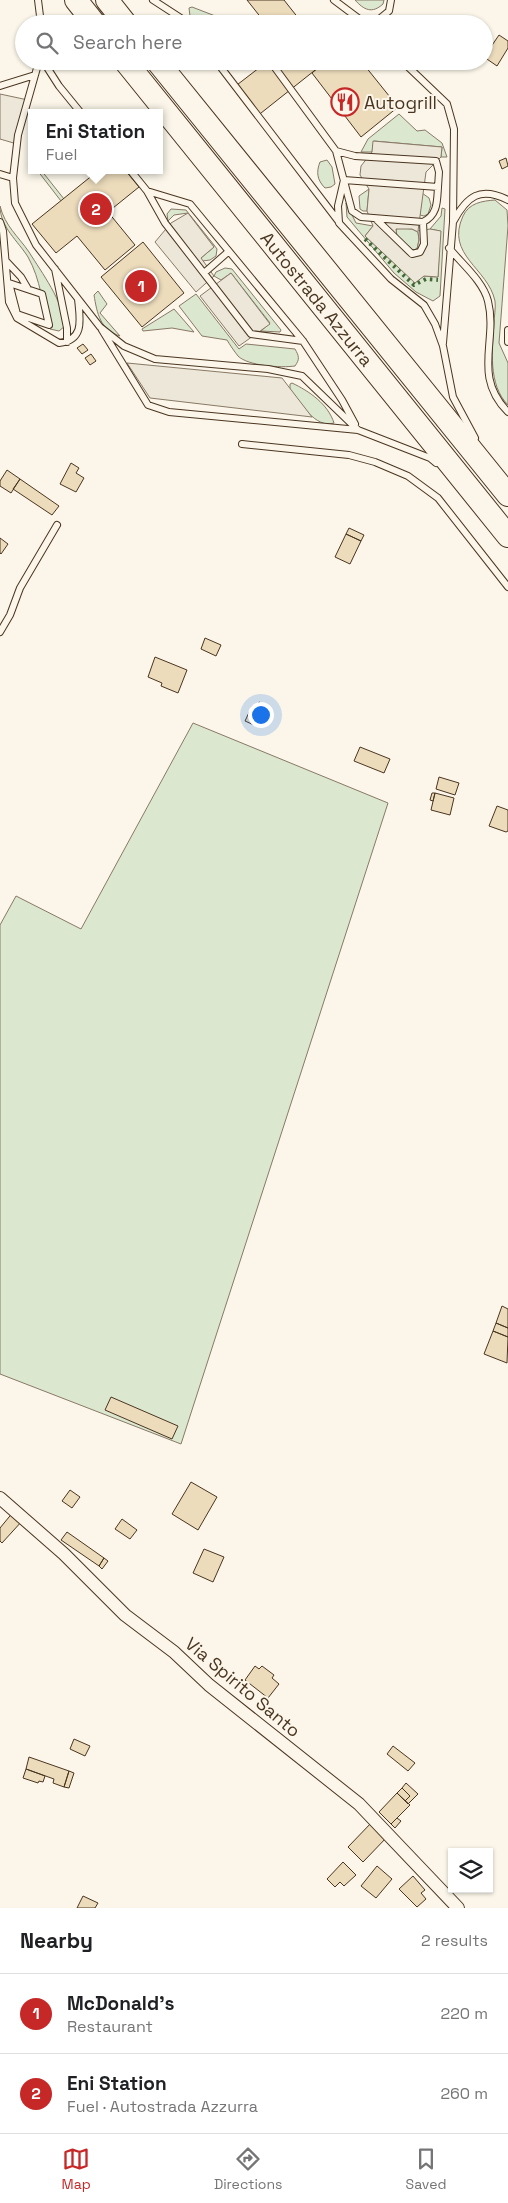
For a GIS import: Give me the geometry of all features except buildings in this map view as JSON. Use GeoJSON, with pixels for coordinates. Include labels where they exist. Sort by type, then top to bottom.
{"type":"FeatureCollection","features":[{"type":"Feature","properties":{"kind":"highway"},"geometry":{"type":"LineString","coordinates":[[76,0],[88,15]]}},
{"type":"Feature","properties":{"kind":"highway"},"geometry":{"type":"LineString","coordinates":[[107,0],[119,15]]}},
{"type":"Feature","properties":{"kind":"highway","name":"Autostrada Azzurra"},"geometry":{"type":"LineString","coordinates":[[132,70],[508,536]]}},
{"type":"Feature","properties":{"kind":"highway","name":"Autostrada Azzurra"},"geometry":{"type":"LineString","coordinates":[[164,70],[503,488]]}},
{"type":"Feature","properties":{"kind":"street","name":"Via Spirito Santo"},"geometry":{"type":"LineString","coordinates":[[0,1498],[64,1554],[125,1615],[174,1652],[209,1685],[359,1804],[458,1908]]}},
{"type":"Feature","properties":{"kind":"lane"},"geometry":{"type":"LineString","coordinates":[[38,0],[40,15]]}},
{"type":"Feature","properties":{"kind":"lane"},"geometry":{"type":"LineString","coordinates":[[155,0],[176,15]]}},
{"type":"Feature","properties":{"kind":"lane"},"geometry":{"type":"LineString","coordinates":[[334,0],[354,15]]}},
{"type":"Feature","properties":{"kind":"lane"},"geometry":{"type":"LineString","coordinates":[[384,15],[389,11],[391,0]]}},
{"type":"Feature","properties":{"kind":"lane"},"geometry":{"type":"LineString","coordinates":[[36,70],[18,134],[13,178],[15,203],[36,245],[100,327],[148,405],[169,412],[358,430],[430,458],[483,505]]}},
{"type":"Feature","properties":{"kind":"lane"},"geometry":{"type":"LineString","coordinates":[[49,70],[78,109]]}},
{"type":"Feature","properties":{"kind":"lane"},"geometry":{"type":"LineString","coordinates":[[223,70],[339,223],[391,279],[424,305],[435,324],[443,346],[453,396],[503,488]]}},
{"type":"Feature","properties":{"kind":"lane"},"geometry":{"type":"LineString","coordinates":[[277,70],[336,151],[352,211],[361,217],[377,220],[423,222],[430,219],[436,208],[439,172],[436,161],[355,156],[336,151]]}},
{"type":"Feature","properties":{"kind":"lane"},"geometry":{"type":"LineString","coordinates":[[411,70],[447,104],[454,129],[452,222],[443,346]]}},
{"type":"Feature","properties":{"kind":"lane"},"geometry":{"type":"LineString","coordinates":[[0,86],[35,75]]}},
{"type":"Feature","properties":{"kind":"lane"},"geometry":{"type":"LineString","coordinates":[[0,174],[13,178]]}},
{"type":"Feature","properties":{"kind":"lane"},"geometry":{"type":"LineString","coordinates":[[133,174],[148,191],[165,223],[251,334],[303,341]]}},
{"type":"Feature","properties":{"kind":"lane"},"geometry":{"type":"LineString","coordinates":[[339,223],[338,206],[344,180]]}},
{"type":"Feature","properties":{"kind":"lane"},"geometry":{"type":"LineString","coordinates":[[344,180],[438,187]]}},
{"type":"Feature","properties":{"kind":"lane"},"geometry":{"type":"LineString","coordinates":[[148,191],[190,204],[303,341],[342,400],[358,430]]}},
{"type":"Feature","properties":{"kind":"lane"},"geometry":{"type":"LineString","coordinates":[[452,222],[462,205],[476,196],[494,193],[508,200]]}},
{"type":"Feature","properties":{"kind":"lane"},"geometry":{"type":"LineString","coordinates":[[377,220],[412,254],[420,252],[424,244],[423,222]]}},
{"type":"Feature","properties":{"kind":"lane"},"geometry":{"type":"LineString","coordinates":[[0,222],[3,231],[10,302],[17,318],[59,343],[67,342],[74,338],[81,324],[78,298]]}},
{"type":"Feature","properties":{"kind":"lane"},"geometry":{"type":"LineString","coordinates":[[449,248],[483,289],[488,302],[488,374],[492,391],[508,412]]}},
{"type":"Feature","properties":{"kind":"lane"},"geometry":{"type":"LineString","coordinates":[[204,273],[228,252]]}},
{"type":"Feature","properties":{"kind":"lane"},"geometry":{"type":"LineString","coordinates":[[6,261],[21,277],[28,289],[42,294],[49,325],[17,314],[9,283],[28,289]]}},
{"type":"Feature","properties":{"kind":"lane"},"geometry":{"type":"LineString","coordinates":[[54,268],[67,328],[67,342]]}},
{"type":"Feature","properties":{"kind":"lane"},"geometry":{"type":"LineString","coordinates":[[100,327],[124,346],[155,358],[268,370],[302,376],[358,430]]}},
{"type":"Feature","properties":{"kind":"lane"},"geometry":{"type":"LineString","coordinates":[[508,330],[508,342]]}},
{"type":"Feature","properties":{"kind":"lane"},"geometry":{"type":"LineString","coordinates":[[242,444],[349,455],[376,462],[408,476],[438,498],[508,587]]}},
{"type":"Feature","properties":{"kind":"lane"},"geometry":{"type":"LineString","coordinates":[[0,632],[10,615],[20,588],[57,525]]}},
{"type":"Feature","properties":{"kind":"green space"},"geometry":{"type":"Polygon","coordinates":[[[355,0],[384,0],[383,4],[379,7],[368,10],[355,0]]]}},
{"type":"Feature","properties":{"kind":"green space"},"geometry":{"type":"Polygon","coordinates":[[[192,7],[213,15],[190,15],[189,8],[192,7]]]}},
{"type":"Feature","properties":{"kind":"green space"},"geometry":{"type":"Polygon","coordinates":[[[399,114],[417,131],[425,130],[442,143],[447,157],[441,157],[442,147],[374,141],[372,152],[361,152],[368,139],[399,114]]]}},
{"type":"Feature","properties":{"kind":"green space"},"geometry":{"type":"Polygon","coordinates":[[[327,160],[332,167],[335,184],[325,188],[320,182],[318,169],[320,162],[327,160]]]}},
{"type":"Feature","properties":{"kind":"green space"},"geometry":{"type":"Polygon","coordinates":[[[40,174],[44,174],[64,199],[61,201],[40,174]]]}},
{"type":"Feature","properties":{"kind":"green space"},"geometry":{"type":"Polygon","coordinates":[[[369,189],[367,211],[363,211],[360,209],[359,196],[369,189]]]}},
{"type":"Feature","properties":{"kind":"green space"},"geometry":{"type":"Polygon","coordinates":[[[422,193],[429,198],[431,205],[428,214],[424,216],[420,215],[422,193]]]}},
{"type":"Feature","properties":{"kind":"green space"},"geometry":{"type":"Polygon","coordinates":[[[495,200],[507,210],[508,226],[499,343],[508,363],[508,405],[497,387],[494,377],[495,301],[485,279],[463,251],[459,241],[459,229],[463,216],[469,208],[472,205],[485,201],[495,200]]]}},
{"type":"Feature","properties":{"kind":"green space"},"geometry":{"type":"Polygon","coordinates":[[[346,203],[356,223],[373,226],[365,236],[415,282],[424,276],[438,277],[440,231],[430,229],[441,216],[442,208],[445,209],[440,296],[433,301],[416,292],[394,273],[347,217],[346,203]]]}},
{"type":"Feature","properties":{"kind":"green space"},"geometry":{"type":"Polygon","coordinates":[[[0,206],[8,225],[29,252],[56,297],[65,326],[59,331],[50,329],[39,284],[32,266],[28,257],[6,227],[1,214],[0,206]]]}},
{"type":"Feature","properties":{"kind":"green space"},"geometry":{"type":"Polygon","coordinates":[[[171,209],[186,210],[217,249],[216,256],[210,260],[202,261],[201,258],[214,247],[188,213],[174,215],[168,221],[167,214],[171,209]]]}},
{"type":"Feature","properties":{"kind":"green space"},"geometry":{"type":"Polygon","coordinates":[[[396,229],[412,229],[418,232],[417,249],[413,250],[397,237],[396,229]]]}},
{"type":"Feature","properties":{"kind":"green space"},"geometry":{"type":"Polygon","coordinates":[[[225,268],[232,269],[281,330],[280,332],[261,331],[270,323],[231,273],[221,280],[214,276],[216,272],[225,268]]]}},
{"type":"Feature","properties":{"kind":"green space"},"geometry":{"type":"Polygon","coordinates":[[[98,291],[107,304],[100,313],[120,336],[108,330],[101,320],[94,295],[98,291]]]}},
{"type":"Feature","properties":{"kind":"green space"},"geometry":{"type":"Polygon","coordinates":[[[196,294],[239,349],[246,344],[295,349],[298,361],[295,366],[282,367],[249,362],[238,356],[227,340],[202,336],[179,306],[196,294]]]}},
{"type":"Feature","properties":{"kind":"green space"},"geometry":{"type":"Polygon","coordinates":[[[174,309],[194,332],[172,328],[143,331],[142,329],[174,309]]]}},
{"type":"Feature","properties":{"kind":"green space"},"geometry":{"type":"Polygon","coordinates":[[[292,383],[323,404],[334,423],[327,424],[314,418],[290,389],[290,384],[292,383]]]}},
{"type":"Feature","properties":{"kind":"green space"},"geometry":{"type":"Polygon","coordinates":[[[193,723],[388,803],[181,1444],[0,1374],[0,925],[16,896],[81,929],[193,723]]]}},
{"type":"Feature","properties":{"kind":"shaded area"},"geometry":{"type":"Polygon","coordinates":[[[0,94],[28,100],[17,144],[0,139],[0,94]]]}},
{"type":"Feature","properties":{"kind":"shaded area"},"geometry":{"type":"Polygon","coordinates":[[[373,141],[442,147],[441,157],[426,172],[418,231],[430,229],[441,231],[438,277],[424,276],[415,283],[365,236],[373,226],[367,211],[369,189],[360,175],[361,166],[372,152],[373,141]],[[396,229],[397,237],[413,250],[417,249],[419,240],[418,232],[412,229],[396,229]]]}},
{"type":"Feature","properties":{"kind":"shaded area"},"geometry":{"type":"Polygon","coordinates":[[[188,213],[214,247],[201,258],[214,276],[196,292],[155,242],[171,223],[188,213]]]}},
{"type":"Feature","properties":{"kind":"shaded area"},"geometry":{"type":"Polygon","coordinates":[[[231,273],[270,324],[239,346],[200,296],[231,273]]]}},
{"type":"Feature","properties":{"kind":"shaded area"},"geometry":{"type":"Polygon","coordinates":[[[127,363],[282,378],[312,417],[150,398],[127,363]]]}},
{"type":"Feature","properties":{"kind":"hedge"},"geometry":{"type":"LineString","coordinates":[[365,239],[414,285],[426,279],[438,280]]}},
{"type":"Feature","properties":{"kind":"place","name":"Autogrill"},"geometry":{"type":"Point","coordinates":[345,102]}},
{"type":"Feature","properties":{"kind":"place","name":"Eni Station"},"geometry":{"type":"Point","coordinates":[96,209]}},
{"type":"Feature","properties":{"kind":"place","name":"McDonald's"},"geometry":{"type":"Point","coordinates":[141,286]}}]}
